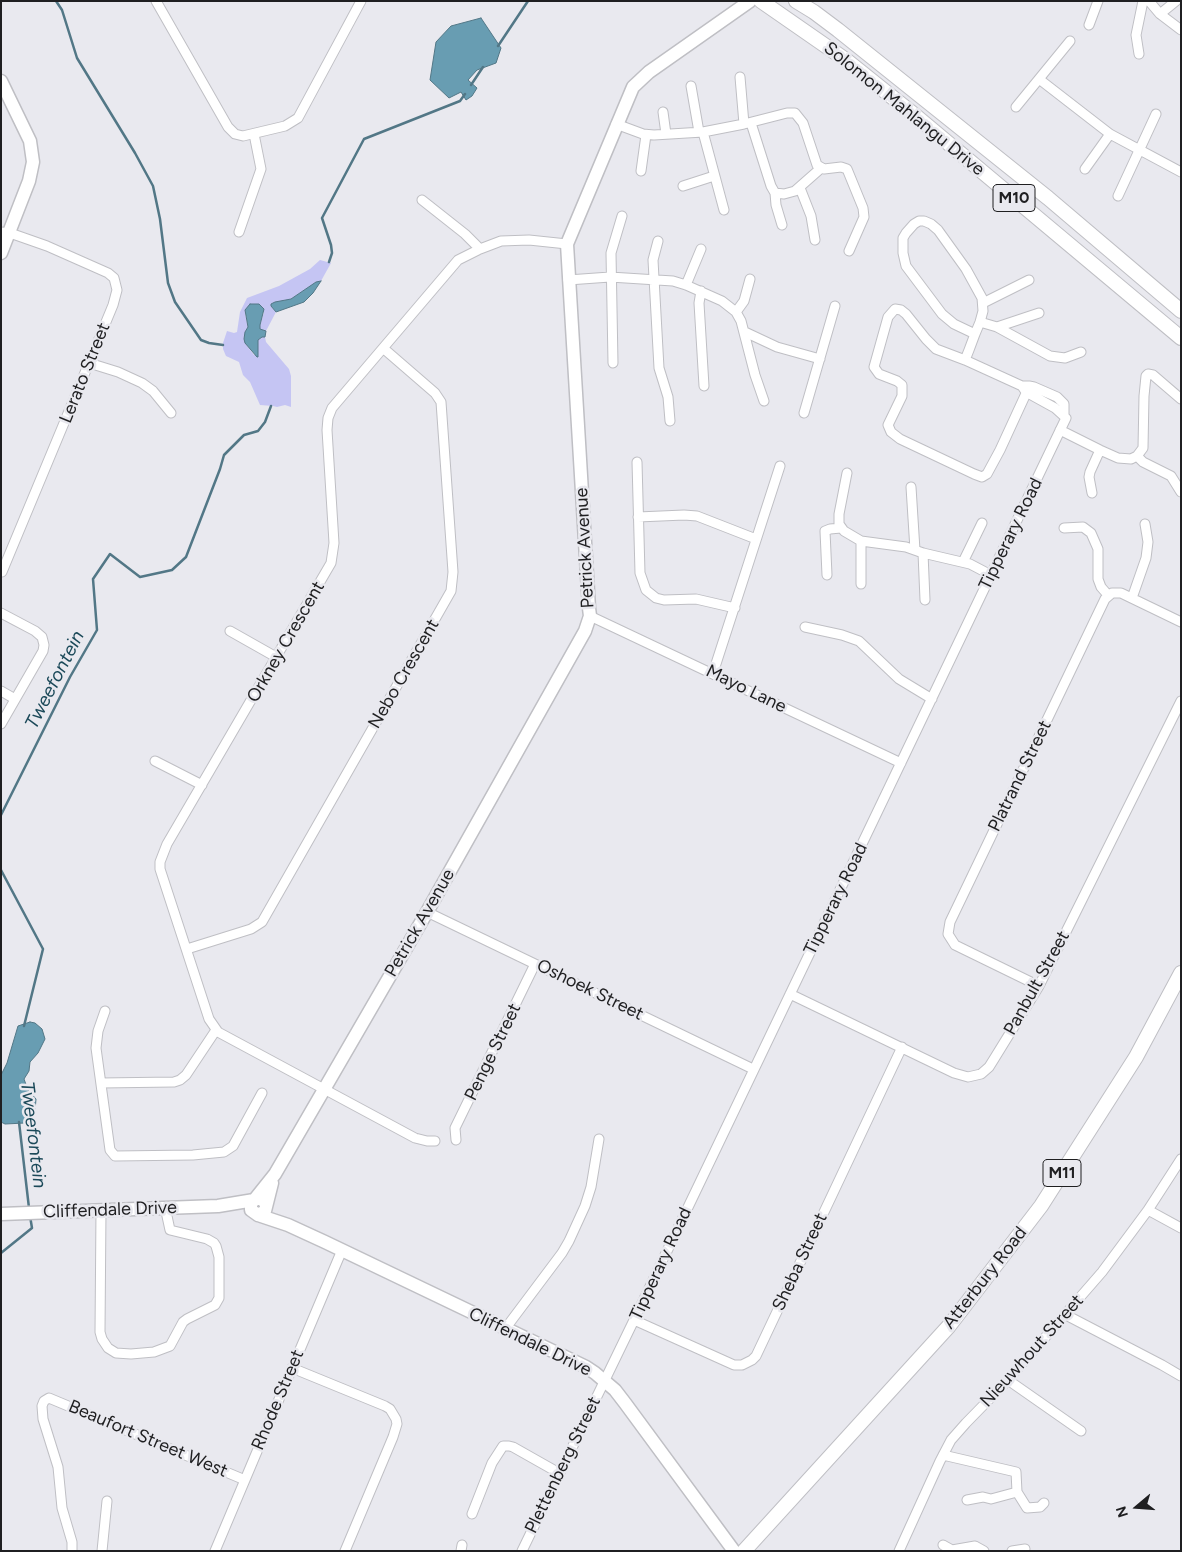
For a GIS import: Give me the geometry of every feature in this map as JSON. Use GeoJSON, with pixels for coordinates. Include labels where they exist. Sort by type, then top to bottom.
{"type":"FeatureCollection","features":[{"type":"Feature","properties":{"kind":"main road","name":"Solomon Mahlangu Drive"},"geometry":{"type":"LineString","coordinates":[[761,1],[853,66],[1181,338]]}},
{"type":"Feature","properties":{"kind":"main road","name":"Solomon Mahlangu Drive"},"geometry":{"type":"LineString","coordinates":[[796,1],[812,7],[1048,198],[1181,311]]}},
{"type":"Feature","properties":{"kind":"main road","name":"Atterbury Road"},"geometry":{"type":"LineString","coordinates":[[744,1551],[949,1326],[1029,1221],[1089,1132],[1136,1057],[1181,973]]}},
{"type":"Feature","properties":{"kind":"street"},"geometry":{"type":"LineString","coordinates":[[156,1],[228,127],[239,135],[254,134],[285,126],[298,118],[362,1]]}},
{"type":"Feature","properties":{"kind":"street","name":"Petrick Avenue"},"geometry":{"type":"LineString","coordinates":[[259,1206],[274,1174],[427,912],[585,631],[590,616],[567,244],[628,96],[638,81],[750,1]]}},
{"type":"Feature","properties":{"kind":"street"},"geometry":{"type":"LineString","coordinates":[[1089,25],[1098,1]]}},
{"type":"Feature","properties":{"kind":"street"},"geometry":{"type":"LineString","coordinates":[[1139,54],[1136,35],[1142,1]]}},
{"type":"Feature","properties":{"kind":"street"},"geometry":{"type":"LineString","coordinates":[[1149,1],[1160,14],[1181,30]]}},
{"type":"Feature","properties":{"kind":"street"},"geometry":{"type":"LineString","coordinates":[[1160,14],[1176,1]]}},
{"type":"Feature","properties":{"kind":"street"},"geometry":{"type":"LineString","coordinates":[[1016,107],[1070,41]]}},
{"type":"Feature","properties":{"kind":"street"},"geometry":{"type":"LineString","coordinates":[[740,77],[748,124],[770,186],[775,193],[776,205],[782,224]]}},
{"type":"Feature","properties":{"kind":"street"},"geometry":{"type":"LineString","coordinates":[[1040,79],[1110,134],[1181,172]]}},
{"type":"Feature","properties":{"kind":"street"},"geometry":{"type":"LineString","coordinates":[[1,81],[25,130],[32,155],[32,168],[29,180],[6,232],[1,253]]}},
{"type":"Feature","properties":{"kind":"street"},"geometry":{"type":"LineString","coordinates":[[691,86],[701,132],[724,210]]}},
{"type":"Feature","properties":{"kind":"street"},"geometry":{"type":"LineString","coordinates":[[663,112],[666,134]]}},
{"type":"Feature","properties":{"kind":"street"},"geometry":{"type":"LineString","coordinates":[[616,124],[646,135],[701,132],[748,124],[787,113],[795,113],[803,123],[820,169]]}},
{"type":"Feature","properties":{"kind":"street"},"geometry":{"type":"LineString","coordinates":[[1118,196],[1156,114]]}},
{"type":"Feature","properties":{"kind":"street"},"geometry":{"type":"LineString","coordinates":[[239,232],[261,169],[254,134]]}},
{"type":"Feature","properties":{"kind":"street"},"geometry":{"type":"LineString","coordinates":[[1085,169],[1110,134]]}},
{"type":"Feature","properties":{"kind":"street"},"geometry":{"type":"LineString","coordinates":[[641,171],[646,135]]}},
{"type":"Feature","properties":{"kind":"street"},"geometry":{"type":"LineString","coordinates":[[775,193],[784,194],[800,188],[820,169],[843,167],[847,169],[863,208],[864,216],[849,250]]}},
{"type":"Feature","properties":{"kind":"street"},"geometry":{"type":"LineString","coordinates":[[683,186],[714,176]]}},
{"type":"Feature","properties":{"kind":"street"},"geometry":{"type":"LineString","coordinates":[[800,188],[810,216],[815,240]]}},
{"type":"Feature","properties":{"kind":"street"},"geometry":{"type":"LineString","coordinates":[[422,200],[465,234],[480,249]]}},
{"type":"Feature","properties":{"kind":"street"},"geometry":{"type":"LineString","coordinates":[[613,363],[610,277],[612,243],[622,216]]}},
{"type":"Feature","properties":{"kind":"street"},"geometry":{"type":"LineString","coordinates":[[965,360],[980,322],[983,304],[980,292],[938,230],[931,224],[919,221],[910,227],[903,238],[903,254],[906,266],[942,314],[954,324],[975,334]]}},
{"type":"Feature","properties":{"kind":"street","name":"Lerato Street"},"geometry":{"type":"LineString","coordinates":[[2,572],[116,296],[114,278],[100,269],[47,246],[6,232]]}},
{"type":"Feature","properties":{"kind":"street","name":"Orkney Crescent"},"geometry":{"type":"LineString","coordinates":[[216,1030],[209,1019],[160,870],[160,862],[167,844],[328,568],[333,556],[334,543],[327,430],[328,415],[454,264],[480,249],[501,241],[515,240],[567,244]]}},
{"type":"Feature","properties":{"kind":"street"},"geometry":{"type":"LineString","coordinates":[[658,241],[653,260],[659,368],[668,398],[670,421]]}},
{"type":"Feature","properties":{"kind":"street"},"geometry":{"type":"LineString","coordinates":[[686,285],[701,249]]}},
{"type":"Feature","properties":{"kind":"street"},"geometry":{"type":"LineString","coordinates":[[568,280],[610,277],[654,279],[686,285],[722,301],[736,312],[745,332],[755,375],[764,401]]}},
{"type":"Feature","properties":{"kind":"street"},"geometry":{"type":"LineString","coordinates":[[736,312],[744,301],[750,279]]}},
{"type":"Feature","properties":{"kind":"street"},"geometry":{"type":"LineString","coordinates":[[983,304],[1029,280]]}},
{"type":"Feature","properties":{"kind":"street"},"geometry":{"type":"LineString","coordinates":[[701,291],[699,303],[704,386]]}},
{"type":"Feature","properties":{"kind":"street"},"geometry":{"type":"LineString","coordinates":[[804,413],[835,306]]}},
{"type":"Feature","properties":{"kind":"street"},"geometry":{"type":"LineString","coordinates":[[898,309],[906,314],[926,340],[936,349],[965,360],[1026,388],[1000,450],[987,474],[982,477],[900,439],[891,432],[889,422],[902,396],[903,388],[900,383],[876,372],[874,363],[886,322],[892,311],[898,309]]}},
{"type":"Feature","properties":{"kind":"street"},"geometry":{"type":"LineString","coordinates":[[997,327],[1039,313]]}},
{"type":"Feature","properties":{"kind":"street"},"geometry":{"type":"LineString","coordinates":[[980,322],[997,327],[1050,356],[1065,358],[1081,352]]}},
{"type":"Feature","properties":{"kind":"street"},"geometry":{"type":"LineString","coordinates":[[745,332],[777,347],[820,358]]}},
{"type":"Feature","properties":{"kind":"street","name":"Nebo Crescent"},"geometry":{"type":"LineString","coordinates":[[187,949],[251,929],[262,922],[451,591],[453,572],[441,402],[435,393],[383,348]]}},
{"type":"Feature","properties":{"kind":"street"},"geometry":{"type":"LineString","coordinates":[[89,363],[118,372],[142,383],[153,391],[171,413]]}},
{"type":"Feature","properties":{"kind":"street"},"geometry":{"type":"LineString","coordinates":[[1060,430],[1125,460],[1138,456],[1143,448],[1146,376],[1148,374],[1153,375],[1181,399]]}},
{"type":"Feature","properties":{"kind":"street","name":"Tipperary Road"},"geometry":{"type":"LineString","coordinates":[[605,1380],[1060,430],[1065,417],[1056,408],[1026,388]]}},
{"type":"Feature","properties":{"kind":"street"},"geometry":{"type":"LineString","coordinates":[[1092,493],[1090,472],[1100,450]]}},
{"type":"Feature","properties":{"kind":"street"},"geometry":{"type":"LineString","coordinates":[[1138,456],[1143,462],[1171,476],[1181,492]]}},
{"type":"Feature","properties":{"kind":"street"},"geometry":{"type":"LineString","coordinates":[[637,462],[640,572],[642,582],[650,594],[664,600],[696,599],[735,608]]}},
{"type":"Feature","properties":{"kind":"street"},"geometry":{"type":"LineString","coordinates":[[713,673],[780,466]]}},
{"type":"Feature","properties":{"kind":"street"},"geometry":{"type":"LineString","coordinates":[[847,473],[838,514],[841,528],[849,534],[861,541],[963,562],[991,575]]}},
{"type":"Feature","properties":{"kind":"street"},"geometry":{"type":"LineString","coordinates":[[911,487],[925,600]]}},
{"type":"Feature","properties":{"kind":"street"},"geometry":{"type":"LineString","coordinates":[[638,517],[697,516],[756,539]]}},
{"type":"Feature","properties":{"kind":"street"},"geometry":{"type":"LineString","coordinates":[[963,562],[982,522]]}},
{"type":"Feature","properties":{"kind":"street"},"geometry":{"type":"LineString","coordinates":[[1132,598],[1146,558],[1148,542],[1145,524]]}},
{"type":"Feature","properties":{"kind":"street"},"geometry":{"type":"LineString","coordinates":[[1064,528],[1083,527],[1091,532],[1098,549],[1098,579],[1101,587],[1108,595],[1121,593],[1181,621]]}},
{"type":"Feature","properties":{"kind":"street"},"geometry":{"type":"LineString","coordinates":[[827,575],[825,532],[830,529],[841,528]]}},
{"type":"Feature","properties":{"kind":"street"},"geometry":{"type":"LineString","coordinates":[[861,541],[861,584]]}},
{"type":"Feature","properties":{"kind":"street","name":"Platrand Street"},"geometry":{"type":"LineString","coordinates":[[1039,986],[955,945],[948,934],[949,928],[1108,595]]}},
{"type":"Feature","properties":{"kind":"street"},"geometry":{"type":"LineString","coordinates":[[1,613],[35,631],[44,642],[42,651],[1,724]]}},
{"type":"Feature","properties":{"kind":"street","name":"Mayo Lane"},"geometry":{"type":"LineString","coordinates":[[590,616],[901,763]]}},
{"type":"Feature","properties":{"kind":"street"},"geometry":{"type":"LineString","coordinates":[[805,627],[842,635],[859,641],[899,679],[932,699]]}},
{"type":"Feature","properties":{"kind":"street"},"geometry":{"type":"LineString","coordinates":[[230,631],[276,657]]}},
{"type":"Feature","properties":{"kind":"street"},"geometry":{"type":"LineString","coordinates":[[1,691],[14,699]]}},
{"type":"Feature","properties":{"kind":"street","name":"Panbult Street"},"geometry":{"type":"LineString","coordinates":[[790,994],[954,1073],[968,1077],[981,1074],[989,1067],[1039,986],[1181,701]]}},
{"type":"Feature","properties":{"kind":"street"},"geometry":{"type":"LineString","coordinates":[[155,761],[202,785]]}},
{"type":"Feature","properties":{"kind":"street","name":"Oshoek Street"},"geometry":{"type":"LineString","coordinates":[[427,912],[753,1069]]}},
{"type":"Feature","properties":{"kind":"street","name":"Penge Street"},"geometry":{"type":"LineString","coordinates":[[456,1140],[455,1128],[535,964]]}},
{"type":"Feature","properties":{"kind":"street"},"geometry":{"type":"LineString","coordinates":[[105,1010],[96,1040],[110,1150],[119,1157],[193,1155],[224,1152],[233,1146],[262,1093]]}},
{"type":"Feature","properties":{"kind":"street"},"geometry":{"type":"LineString","coordinates":[[101,1083],[174,1082],[180,1080],[186,1075],[216,1030],[323,1090],[415,1138],[427,1141],[435,1140]]}},
{"type":"Feature","properties":{"kind":"street","name":"Sheba Street"},"geometry":{"type":"LineString","coordinates":[[634,1320],[734,1365],[742,1365],[756,1356],[902,1047]]}},
{"type":"Feature","properties":{"kind":"street"},"geometry":{"type":"LineString","coordinates":[[505,1329],[562,1254],[569,1241],[589,1193],[599,1139]]}},
{"type":"Feature","properties":{"kind":"street","name":"Nieuwhout Street"},"geometry":{"type":"LineString","coordinates":[[899,1551],[943,1454],[957,1432],[1008,1380],[1102,1272],[1148,1210],[1181,1159]]}},
{"type":"Feature","properties":{"kind":"street","name":"Cliffendale Drive"},"geometry":{"type":"LineString","coordinates":[[1,1214],[164,1207],[259,1206],[288,1225],[586,1367],[605,1380],[659,1447],[734,1551]]}},
{"type":"Feature","properties":{"kind":"street"},"geometry":{"type":"LineString","coordinates":[[101,1210],[100,1332],[104,1344],[108,1348],[116,1353],[131,1354],[154,1352],[170,1346],[183,1322],[215,1305],[219,1298],[219,1257],[216,1246],[207,1239],[170,1230],[164,1207]]}},
{"type":"Feature","properties":{"kind":"street"},"geometry":{"type":"LineString","coordinates":[[1148,1210],[1181,1228]]}},
{"type":"Feature","properties":{"kind":"street","name":"Rhode Street"},"geometry":{"type":"LineString","coordinates":[[215,1551],[342,1250]]}},
{"type":"Feature","properties":{"kind":"street"},"geometry":{"type":"LineString","coordinates":[[1066,1314],[1181,1376]]}},
{"type":"Feature","properties":{"kind":"street"},"geometry":{"type":"LineString","coordinates":[[292,1368],[386,1406],[396,1418],[397,1424],[393,1438],[345,1551]]}},
{"type":"Feature","properties":{"kind":"street","name":"Plettenberg Street"},"geometry":{"type":"LineString","coordinates":[[522,1551],[605,1380]]}},
{"type":"Feature","properties":{"kind":"street"},"geometry":{"type":"LineString","coordinates":[[1008,1380],[1081,1431]]}},
{"type":"Feature","properties":{"kind":"street","name":"Beaufort Street West"},"geometry":{"type":"LineString","coordinates":[[72,1551],[72,1542],[62,1508],[58,1467],[44,1418],[42,1406],[44,1401],[52,1398],[245,1480]]}},
{"type":"Feature","properties":{"kind":"street"},"geometry":{"type":"LineString","coordinates":[[472,1514],[492,1463],[502,1446],[513,1447],[560,1473]]}},
{"type":"Feature","properties":{"kind":"street"},"geometry":{"type":"LineString","coordinates":[[943,1454],[1016,1472],[1017,1492],[1027,1508],[1040,1507],[1044,1503]]}},
{"type":"Feature","properties":{"kind":"street"},"geometry":{"type":"LineString","coordinates":[[967,1500],[983,1497],[991,1499],[1017,1492]]}},
{"type":"Feature","properties":{"kind":"street"},"geometry":{"type":"LineString","coordinates":[[102,1551],[107,1501]]}},
{"type":"Feature","properties":{"kind":"street"},"geometry":{"type":"LineString","coordinates":[[943,1545],[952,1550],[975,1546],[984,1551]]}},
{"type":"Feature","properties":{"kind":"street"},"geometry":{"type":"LineString","coordinates":[[1012,1551],[1025,1549]]}},
{"type":"Feature","properties":{"kind":"shaded area"},"geometry":{"type":"Polygon","coordinates":[[[481,18],[501,48],[496,63],[477,70],[468,80],[477,88],[472,96],[466,100],[461,92],[449,98],[430,80],[436,42],[451,26],[481,18]]]}},
{"type":"Feature","properties":{"kind":"shaded area"},"geometry":{"type":"Polygon","coordinates":[[[320,260],[331,263],[321,281],[316,282],[291,299],[271,304],[276,312],[266,331],[260,329],[264,312],[245,313],[248,327],[245,332],[245,343],[254,355],[258,355],[258,340],[265,337],[266,342],[289,369],[291,376],[291,407],[285,405],[277,407],[260,405],[250,382],[243,375],[239,362],[226,356],[223,343],[227,331],[237,332],[240,312],[247,298],[279,286],[310,269],[320,260]]]}},
{"type":"Feature","properties":{"kind":"shaded area"},"geometry":{"type":"Polygon","coordinates":[[[321,281],[304,302],[276,312],[271,306],[275,302],[291,299],[316,282],[321,281]]]}},
{"type":"Feature","properties":{"kind":"shaded area"},"geometry":{"type":"Polygon","coordinates":[[[250,304],[259,304],[264,309],[260,329],[266,331],[265,337],[258,340],[258,357],[245,343],[244,339],[248,327],[245,310],[250,304]]]}},
{"type":"Feature","properties":{"kind":"shaded area"},"geometry":{"type":"Polygon","coordinates":[[[30,1022],[35,1023],[42,1029],[45,1039],[38,1053],[30,1062],[29,1071],[24,1079],[28,1090],[36,1099],[35,1111],[25,1123],[5,1124],[1,1122],[1,1075],[7,1063],[18,1026],[30,1022]]]}},
{"type":"Feature","properties":{"kind":"waterway"},"geometry":{"type":"LineString","coordinates":[[56,1],[62,10],[77,58],[153,186],[160,219],[168,283],[175,302],[201,340],[223,345]]}},
{"type":"Feature","properties":{"kind":"waterway","name":"Tweefontein"},"geometry":{"type":"LineString","coordinates":[[498,46],[528,1]]}},
{"type":"Feature","properties":{"kind":"waterway","name":"Tweefontein"},"geometry":{"type":"LineString","coordinates":[[471,85],[483,67]]}},
{"type":"Feature","properties":{"kind":"waterway","name":"Tweefontein"},"geometry":{"type":"LineString","coordinates":[[329,262],[332,253],[331,245],[322,218],[364,139],[460,101],[465,94]]}},
{"type":"Feature","properties":{"kind":"waterway","name":"Tweefontein"},"geometry":{"type":"LineString","coordinates":[[1,815],[70,677],[97,630],[93,579],[110,554],[140,577],[172,570],[186,557],[224,455],[244,435],[258,431],[265,422],[271,406]]}},
{"type":"Feature","properties":{"kind":"waterway","name":"Tweefontein"},"geometry":{"type":"LineString","coordinates":[[1,870],[43,949],[24,1026]]}},
{"type":"Feature","properties":{"kind":"waterway","name":"Tweefontein"},"geometry":{"type":"LineString","coordinates":[[19,1122],[29,1208]]}},
{"type":"Feature","properties":{"kind":"waterway","name":"Tweefontein"},"geometry":{"type":"LineString","coordinates":[[1,1253],[32,1228],[30,1216]]}}]}
